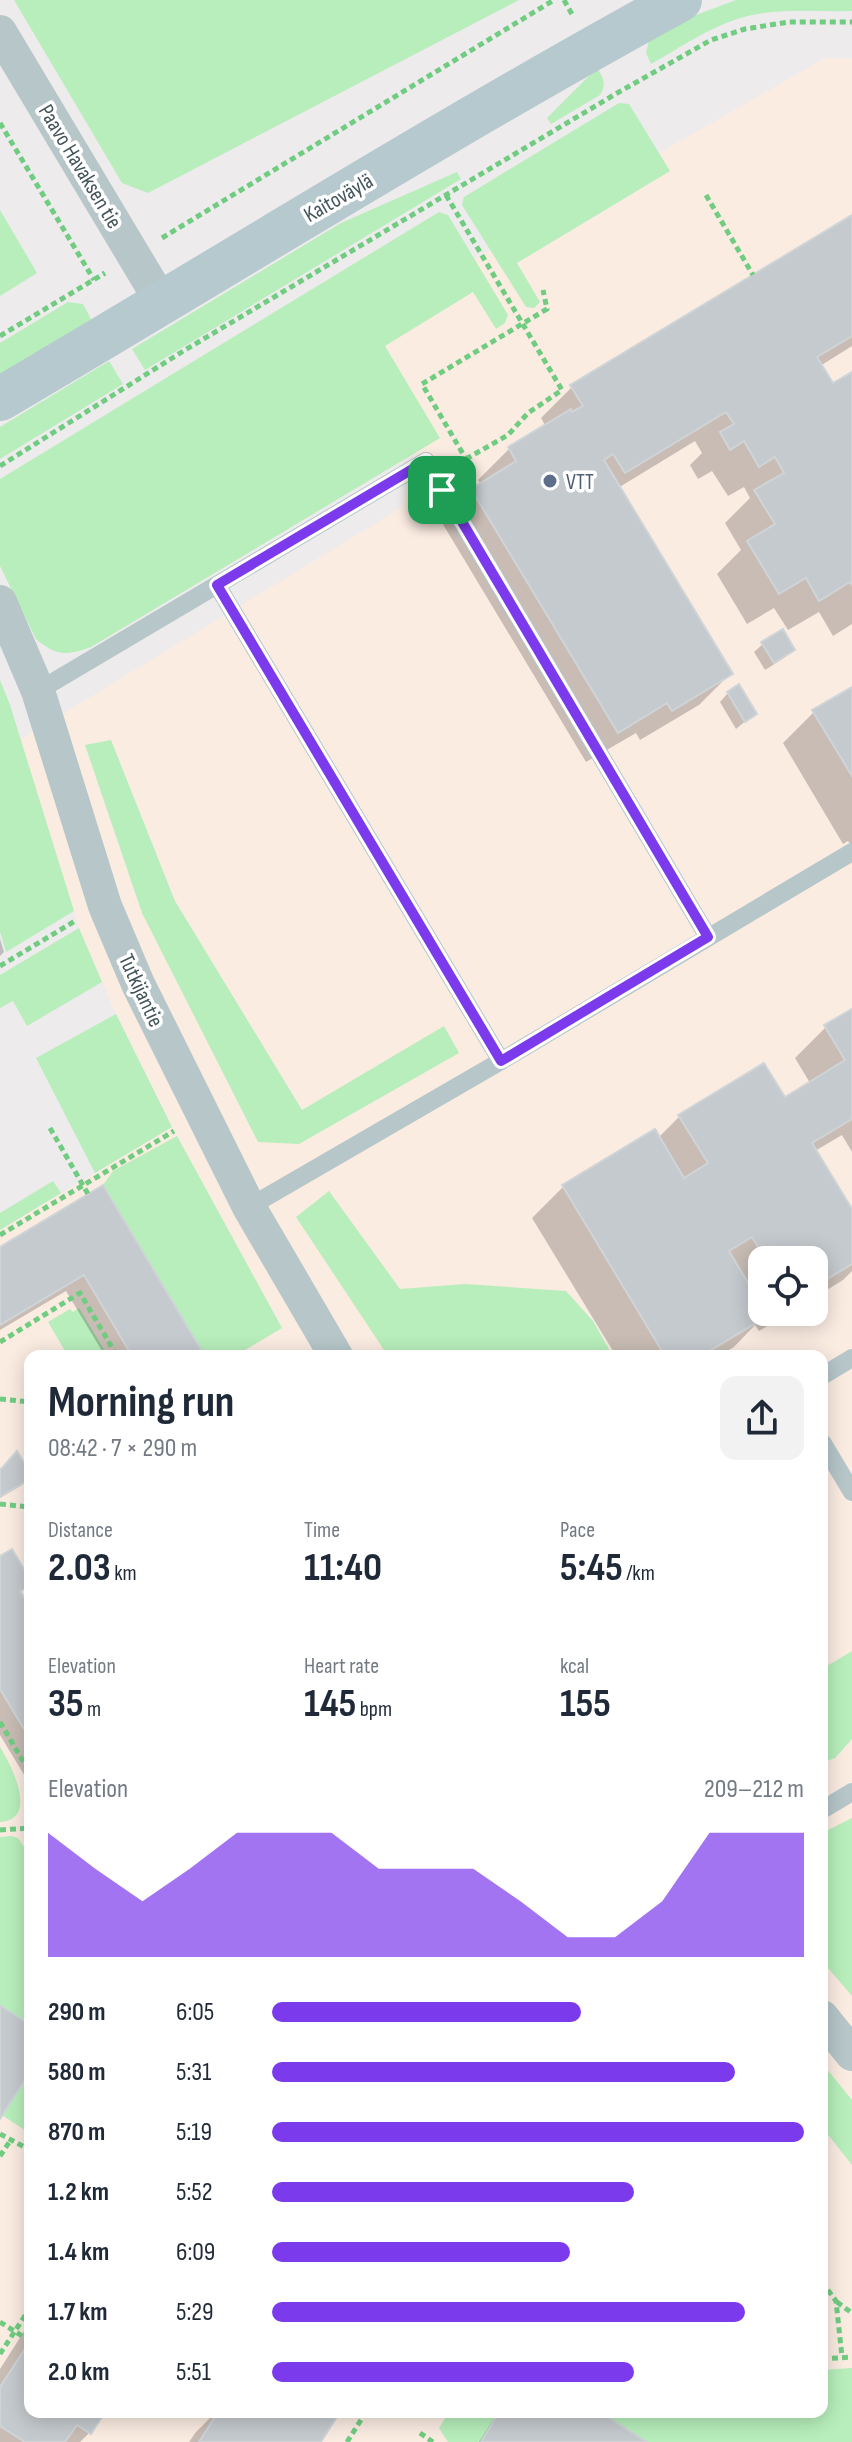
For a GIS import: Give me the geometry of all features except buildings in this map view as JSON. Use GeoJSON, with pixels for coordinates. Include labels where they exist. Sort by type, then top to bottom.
{"type":"FeatureCollection","features":[{"type":"Feature","properties":{"kind":"street","name":"Kaitoväylä"},"geometry":{"type":"LineString","coordinates":[[0,399],[161,301],[680,0]]}},
{"type":"Feature","properties":{"kind":"street","name":"Paavo Havaksen tie"},"geometry":{"type":"LineString","coordinates":[[0,32],[161,301]]}},
{"type":"Feature","properties":{"kind":"street","name":"Tutkijantie"},"geometry":{"type":"LineString","coordinates":[[0,602],[38,691],[105,906],[138,984],[249,1207],[332,1350]]}},
{"type":"Feature","properties":{"kind":"street"},"geometry":{"type":"LineString","coordinates":[[828,2024],[852,2054]]}},
{"type":"Feature","properties":{"kind":"lane"},"geometry":{"type":"LineString","coordinates":[[38,691],[426,461],[708,937]]}},
{"type":"Feature","properties":{"kind":"lane"},"geometry":{"type":"LineString","coordinates":[[217,585],[501,1061]]}},
{"type":"Feature","properties":{"kind":"lane"},"geometry":{"type":"LineString","coordinates":[[249,1207],[852,852]]}},
{"type":"Feature","properties":{"kind":"lane"},"geometry":{"type":"LineString","coordinates":[[828,1372],[852,1358]]}},
{"type":"Feature","properties":{"kind":"lane"},"geometry":{"type":"LineString","coordinates":[[828,1452],[852,1492]]}},
{"type":"Feature","properties":{"kind":"lane"},"geometry":{"type":"LineString","coordinates":[[828,1806],[852,1792]]}},
{"type":"Feature","properties":{"kind":"path"},"geometry":{"type":"LineString","coordinates":[[0,336],[554,0]]}},
{"type":"Feature","properties":{"kind":"path"},"geometry":{"type":"LineString","coordinates":[[0,466],[185,350],[711,40],[745,29],[789,22],[852,22]]}},
{"type":"Feature","properties":{"kind":"path"},"geometry":{"type":"LineString","coordinates":[[0,123],[94,280]]}},
{"type":"Feature","properties":{"kind":"path"},"geometry":{"type":"LineString","coordinates":[[442,490],[456,484],[466,459],[508,435],[528,413],[562,390],[446,195]]}},
{"type":"Feature","properties":{"kind":"path"},"geometry":{"type":"LineString","coordinates":[[706,195],[753,275]]}},
{"type":"Feature","properties":{"kind":"path"},"geometry":{"type":"LineString","coordinates":[[466,459],[422,384],[547,309],[543,290]]}},
{"type":"Feature","properties":{"kind":"path"},"geometry":{"type":"LineString","coordinates":[[0,966],[105,906]]}},
{"type":"Feature","properties":{"kind":"path"},"geometry":{"type":"LineString","coordinates":[[50,1128],[88,1194]]}},
{"type":"Feature","properties":{"kind":"path"},"geometry":{"type":"LineString","coordinates":[[0,1235],[179,1128]]}},
{"type":"Feature","properties":{"kind":"path"},"geometry":{"type":"LineString","coordinates":[[0,1342],[80,1293],[113,1350]]}},
{"type":"Feature","properties":{"kind":"path"},"geometry":{"type":"LineString","coordinates":[[0,1399],[24,1401]]}},
{"type":"Feature","properties":{"kind":"path"},"geometry":{"type":"LineString","coordinates":[[0,1504],[24,1506]]}},
{"type":"Feature","properties":{"kind":"path"},"geometry":{"type":"LineString","coordinates":[[0,1722],[24,1763]]}},
{"type":"Feature","properties":{"kind":"path"},"geometry":{"type":"LineString","coordinates":[[0,1830],[24,1826]]}},
{"type":"Feature","properties":{"kind":"path"},"geometry":{"type":"LineString","coordinates":[[0,2134],[24,2147]]}},
{"type":"Feature","properties":{"kind":"path"},"geometry":{"type":"LineString","coordinates":[[0,2156],[10,2141]]}},
{"type":"Feature","properties":{"kind":"path"},"geometry":{"type":"LineString","coordinates":[[828,2290],[852,2313]]}},
{"type":"Feature","properties":{"kind":"path"},"geometry":{"type":"LineString","coordinates":[[836,2301],[842,2357]]}},
{"type":"Feature","properties":{"kind":"path"},"geometry":{"type":"LineString","coordinates":[[0,2354],[24,2318]]}},
{"type":"Feature","properties":{"kind":"path"},"geometry":{"type":"LineString","coordinates":[[0,2322],[24,2337]]}},
{"type":"Feature","properties":{"kind":"path"},"geometry":{"type":"LineString","coordinates":[[828,2358],[852,2357]]}},
{"type":"Feature","properties":{"kind":"path"},"geometry":{"type":"LineString","coordinates":[[347,2442],[362,2418]]}},
{"type":"Feature","properties":{"kind":"path"},"geometry":{"type":"LineString","coordinates":[[420,2433],[433,2442]]}},
{"type":"Feature","properties":{"kind":"shaded area"},"geometry":{"type":"Polygon","coordinates":[[[825,58],[852,59],[852,2442],[0,2442],[0,1230],[172,1127],[116,1014],[79,928],[20,740],[401,508],[419,437],[357,327],[825,58]]]}},
{"type":"Feature","properties":{"kind":"green space"},"geometry":{"type":"Polygon","coordinates":[[[14,0],[519,0],[148,193],[122,183],[14,0]]]}},
{"type":"Feature","properties":{"kind":"green space"},"geometry":{"type":"Polygon","coordinates":[[[736,0],[852,0],[852,11],[777,12],[748,16],[713,29],[651,64],[646,53],[649,40],[667,26],[736,0]]]}},
{"type":"Feature","properties":{"kind":"green space"},"geometry":{"type":"Polygon","coordinates":[[[597,68],[603,81],[600,95],[551,124],[547,118],[597,68]]]}},
{"type":"Feature","properties":{"kind":"green space"},"geometry":{"type":"Polygon","coordinates":[[[619,103],[629,104],[670,171],[517,263],[540,302],[534,308],[526,307],[462,205],[464,197],[619,103]]]}},
{"type":"Feature","properties":{"kind":"green space"},"geometry":{"type":"Polygon","coordinates":[[[457,172],[461,179],[145,370],[132,349],[341,223],[457,172]]]}},
{"type":"Feature","properties":{"kind":"green space"},"geometry":{"type":"Polygon","coordinates":[[[0,210],[37,273],[0,296],[0,210]]]}},
{"type":"Feature","properties":{"kind":"green space"},"geometry":{"type":"Polygon","coordinates":[[[439,212],[448,215],[508,315],[505,323],[496,329],[473,292],[385,346],[440,438],[91,647],[62,653],[36,639],[0,566],[0,479],[439,212]]]}},
{"type":"Feature","properties":{"kind":"green space"},"geometry":{"type":"Polygon","coordinates":[[[68,302],[83,304],[93,323],[0,379],[0,343],[68,302]]]}},
{"type":"Feature","properties":{"kind":"green space"},"geometry":{"type":"Polygon","coordinates":[[[109,361],[123,384],[0,459],[0,427],[109,361]]]}},
{"type":"Feature","properties":{"kind":"green space"},"geometry":{"type":"Polygon","coordinates":[[[0,680],[74,911],[6,952],[0,932],[0,680]]]}},
{"type":"Feature","properties":{"kind":"green space"},"geometry":{"type":"Polygon","coordinates":[[[111,740],[175,901],[302,1110],[444,1026],[459,1053],[299,1144],[258,1142],[142,913],[85,745],[111,740]]]}},
{"type":"Feature","properties":{"kind":"green space"},"geometry":{"type":"Polygon","coordinates":[[[79,928],[102,982],[27,1026],[13,1001],[0,1008],[0,975],[79,928]]]}},
{"type":"Feature","properties":{"kind":"green space"},"geometry":{"type":"Polygon","coordinates":[[[116,1014],[172,1127],[95,1173],[36,1058],[116,1014]]]}},
{"type":"Feature","properties":{"kind":"green space"},"geometry":{"type":"Polygon","coordinates":[[[177,1136],[282,1328],[245,1350],[201,1350],[103,1185],[113,1171],[177,1136]]]}},
{"type":"Feature","properties":{"kind":"green space"},"geometry":{"type":"Polygon","coordinates":[[[53,1181],[61,1193],[0,1230],[0,1213],[53,1181]]]}},
{"type":"Feature","properties":{"kind":"green space"},"geometry":{"type":"Polygon","coordinates":[[[329,1191],[400,1289],[465,1284],[566,1291],[593,1321],[610,1350],[384,1350],[296,1217],[329,1191]]]}},
{"type":"Feature","properties":{"kind":"green space"},"geometry":{"type":"Polygon","coordinates":[[[79,1308],[104,1350],[64,1350],[48,1322],[70,1309],[73,1312],[79,1308]]]}},
{"type":"Feature","properties":{"kind":"green space"},"geometry":{"type":"Polygon","coordinates":[[[852,1651],[852,1739],[835,1758],[828,1761],[828,1665],[852,1651]]]}},
{"type":"Feature","properties":{"kind":"green space"},"geometry":{"type":"Polygon","coordinates":[[[0,1747],[16,1779],[20,1802],[18,1812],[12,1819],[0,1822],[0,1747]]]}},
{"type":"Feature","properties":{"kind":"green space"},"geometry":{"type":"Polygon","coordinates":[[[852,1818],[852,1996],[828,1968],[828,1830],[852,1818]]]}},
{"type":"Feature","properties":{"kind":"green space"},"geometry":{"type":"Polygon","coordinates":[[[0,1837],[18,1838],[24,1847],[24,2021],[0,2005],[0,1837]]]}},
{"type":"Feature","properties":{"kind":"green space"},"geometry":{"type":"Polygon","coordinates":[[[828,2070],[852,2100],[852,2165],[828,2135],[828,2070]]]}},
{"type":"Feature","properties":{"kind":"green space"},"geometry":{"type":"Polygon","coordinates":[[[24,2081],[24,2130],[2,2115],[24,2081]]]}},
{"type":"Feature","properties":{"kind":"green space"},"geometry":{"type":"Polygon","coordinates":[[[852,2368],[852,2442],[647,2442],[609,2418],[828,2418],[828,2370],[852,2368]]]}},
{"type":"Feature","properties":{"kind":"green space"},"geometry":{"type":"Polygon","coordinates":[[[445,2418],[495,2418],[481,2442],[448,2442],[439,2428],[445,2418]]]}},
{"type":"Feature","properties":{"kind":"place","name":"VTT"},"geometry":{"type":"Point","coordinates":[550,481]}},
{"type":"Feature","properties":{"kind":"route"},"geometry":{"type":"LineString","coordinates":[[426,461],[442,490],[708,937],[501,1061],[217,585],[426,461]]}}]}
